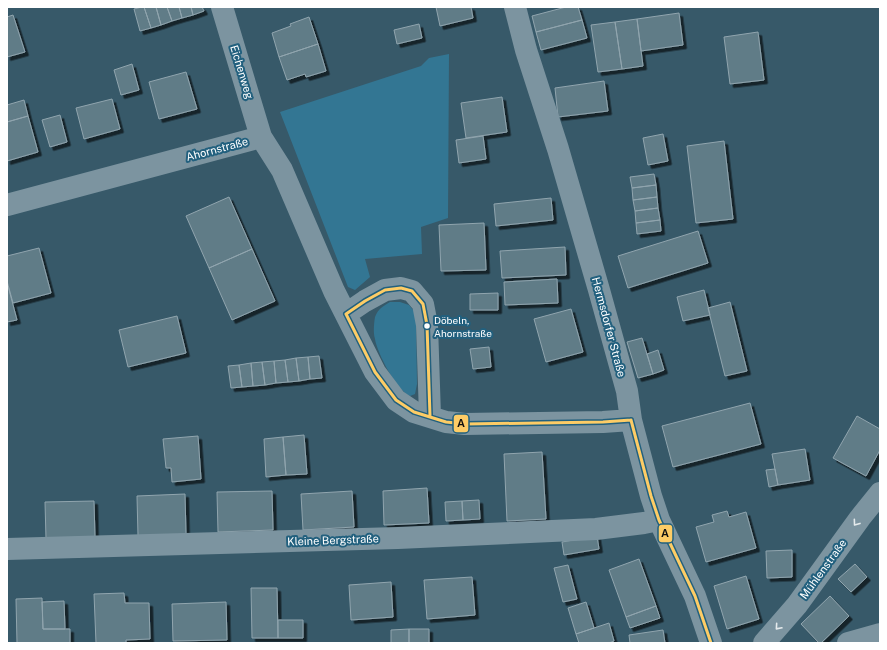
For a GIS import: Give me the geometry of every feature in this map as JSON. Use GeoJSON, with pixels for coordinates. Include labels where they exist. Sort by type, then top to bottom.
{"type":"FeatureCollection","features":[{"type":"Feature","properties":{"kind":"street","name":"Eichenweg"},"geometry":{"type":"LineString","coordinates":[[222,7],[261,137]]}},
{"type":"Feature","properties":{"kind":"street","name":"Hermsdorfer Straße"},"geometry":{"type":"LineString","coordinates":[[515,7],[526,50],[558,150],[627,391],[631,420],[650,496],[659,520],[695,596],[711,643]]}},
{"type":"Feature","properties":{"kind":"street","name":"Ahornstraße"},"geometry":{"type":"LineString","coordinates":[[7,205],[261,137],[282,170],[334,291],[375,372],[396,400],[414,412],[446,422],[465,424],[603,422],[631,420]]}},
{"type":"Feature","properties":{"kind":"street"},"geometry":{"type":"LineString","coordinates":[[346,314],[385,290],[401,288],[412,291],[424,304],[427,325],[430,416]]}},
{"type":"Feature","properties":{"kind":"street","name":"Mühlenstraße"},"geometry":{"type":"LineString","coordinates":[[764,643],[797,605],[880,493]]}},
{"type":"Feature","properties":{"kind":"street","name":"Kleine Bergstraße"},"geometry":{"type":"LineString","coordinates":[[7,548],[398,538],[596,529],[659,520]]}},
{"type":"Feature","properties":{"kind":"street"},"geometry":{"type":"LineString","coordinates":[[848,643],[880,634]]}},
{"type":"Feature","properties":{"kind":"shaded area"},"geometry":{"type":"Polygon","coordinates":[[[449,54],[448,218],[421,227],[422,254],[365,259],[370,277],[355,290],[348,287],[280,112],[421,66],[429,58],[449,54]]]}},
{"type":"Feature","properties":{"kind":"shaded area"},"geometry":{"type":"Polygon","coordinates":[[[390,302],[400,302],[409,305],[414,311],[416,322],[417,384],[415,394],[410,396],[399,387],[388,371],[379,353],[374,337],[376,314],[381,308],[390,302]]]}},
{"type":"Feature","properties":{"kind":"building"},"geometry":{"type":"Polygon","coordinates":[[[144,7],[151,28],[140,31],[134,9],[144,7]]]}},
{"type":"Feature","properties":{"kind":"building"},"geometry":{"type":"Polygon","coordinates":[[[144,7],[156,7],[161,25],[151,28],[144,7]]]}},
{"type":"Feature","properties":{"kind":"building"},"geometry":{"type":"Polygon","coordinates":[[[156,7],[167,7],[172,21],[161,25],[156,7]]]}},
{"type":"Feature","properties":{"kind":"building"},"geometry":{"type":"Polygon","coordinates":[[[167,7],[179,7],[182,18],[172,21],[167,7]]]}},
{"type":"Feature","properties":{"kind":"building"},"geometry":{"type":"Polygon","coordinates":[[[179,7],[191,7],[193,15],[182,18],[179,7]]]}},
{"type":"Feature","properties":{"kind":"building"},"geometry":{"type":"Polygon","coordinates":[[[191,7],[202,7],[204,11],[193,15],[191,7]]]}},
{"type":"Feature","properties":{"kind":"building"},"geometry":{"type":"Polygon","coordinates":[[[436,7],[471,7],[473,18],[440,26],[436,7]]]}},
{"type":"Feature","properties":{"kind":"building"},"geometry":{"type":"Polygon","coordinates":[[[566,7],[578,7],[582,20],[536,32],[532,16],[566,7]]]}},
{"type":"Feature","properties":{"kind":"building"},"geometry":{"type":"Polygon","coordinates":[[[679,13],[683,45],[641,51],[637,19],[679,13]]]}},
{"type":"Feature","properties":{"kind":"building"},"geometry":{"type":"Polygon","coordinates":[[[13,15],[25,52],[7,57],[7,17],[13,15]]]}},
{"type":"Feature","properties":{"kind":"building"},"geometry":{"type":"Polygon","coordinates":[[[309,17],[318,44],[279,57],[272,33],[309,17]]]}},
{"type":"Feature","properties":{"kind":"building"},"geometry":{"type":"Polygon","coordinates":[[[637,19],[643,66],[622,69],[615,22],[637,19]]]}},
{"type":"Feature","properties":{"kind":"building"},"geometry":{"type":"Polygon","coordinates":[[[582,20],[587,38],[541,50],[536,32],[582,20]]]}},
{"type":"Feature","properties":{"kind":"building"},"geometry":{"type":"Polygon","coordinates":[[[615,22],[622,69],[598,72],[591,25],[615,22]]]}},
{"type":"Feature","properties":{"kind":"building"},"geometry":{"type":"Polygon","coordinates":[[[419,24],[422,38],[397,44],[394,30],[419,24]]]}},
{"type":"Feature","properties":{"kind":"building"},"geometry":{"type":"Polygon","coordinates":[[[758,32],[764,80],[730,84],[724,37],[758,32]]]}},
{"type":"Feature","properties":{"kind":"building"},"geometry":{"type":"Polygon","coordinates":[[[318,44],[326,71],[306,77],[305,74],[287,80],[279,57],[318,44]]]}},
{"type":"Feature","properties":{"kind":"building"},"geometry":{"type":"Polygon","coordinates":[[[132,64],[139,90],[121,95],[114,70],[132,64]]]}},
{"type":"Feature","properties":{"kind":"building"},"geometry":{"type":"Polygon","coordinates":[[[186,72],[197,109],[159,119],[149,82],[186,72]]]}},
{"type":"Feature","properties":{"kind":"building"},"geometry":{"type":"Polygon","coordinates":[[[604,81],[608,111],[558,117],[555,88],[604,81]]]}},
{"type":"Feature","properties":{"kind":"building"},"geometry":{"type":"Polygon","coordinates":[[[502,97],[507,132],[466,138],[461,103],[502,97]]]}},
{"type":"Feature","properties":{"kind":"building"},"geometry":{"type":"Polygon","coordinates":[[[112,99],[120,129],[84,139],[76,108],[112,99]]]}},
{"type":"Feature","properties":{"kind":"building"},"geometry":{"type":"Polygon","coordinates":[[[24,100],[28,116],[7,122],[7,105],[24,100]]]}},
{"type":"Feature","properties":{"kind":"building"},"geometry":{"type":"Polygon","coordinates":[[[60,115],[67,142],[50,147],[42,120],[60,115]]]}},
{"type":"Feature","properties":{"kind":"building"},"geometry":{"type":"Polygon","coordinates":[[[28,116],[38,152],[7,161],[7,122],[28,116]]]}},
{"type":"Feature","properties":{"kind":"building"},"geometry":{"type":"Polygon","coordinates":[[[663,134],[668,161],[648,165],[643,138],[663,134]]]}},
{"type":"Feature","properties":{"kind":"building"},"geometry":{"type":"Polygon","coordinates":[[[483,136],[486,159],[459,163],[456,140],[483,136]]]}},
{"type":"Feature","properties":{"kind":"building"},"geometry":{"type":"Polygon","coordinates":[[[724,141],[733,219],[696,223],[687,146],[724,141]]]}},
{"type":"Feature","properties":{"kind":"building"},"geometry":{"type":"Polygon","coordinates":[[[654,174],[656,185],[632,188],[630,177],[654,174]]]}},
{"type":"Feature","properties":{"kind":"building"},"geometry":{"type":"Polygon","coordinates":[[[656,185],[657,197],[633,200],[632,188],[656,185]]]}},
{"type":"Feature","properties":{"kind":"building"},"geometry":{"type":"Polygon","coordinates":[[[229,197],[252,249],[209,268],[186,216],[229,197]]]}},
{"type":"Feature","properties":{"kind":"building"},"geometry":{"type":"Polygon","coordinates":[[[657,197],[658,208],[635,211],[633,200],[657,197]]]}},
{"type":"Feature","properties":{"kind":"building"},"geometry":{"type":"Polygon","coordinates":[[[551,198],[553,220],[496,226],[494,204],[551,198]]]}},
{"type":"Feature","properties":{"kind":"building"},"geometry":{"type":"Polygon","coordinates":[[[658,208],[660,220],[636,223],[635,211],[658,208]]]}},
{"type":"Feature","properties":{"kind":"building"},"geometry":{"type":"Polygon","coordinates":[[[660,220],[661,231],[637,234],[636,223],[660,220]]]}},
{"type":"Feature","properties":{"kind":"building"},"geometry":{"type":"Polygon","coordinates":[[[484,223],[486,270],[441,271],[439,225],[484,223]]]}},
{"type":"Feature","properties":{"kind":"building"},"geometry":{"type":"Polygon","coordinates":[[[698,231],[708,263],[628,288],[618,256],[698,231]]]}},
{"type":"Feature","properties":{"kind":"building"},"geometry":{"type":"Polygon","coordinates":[[[565,247],[566,275],[502,278],[500,251],[565,247]]]}},
{"type":"Feature","properties":{"kind":"building"},"geometry":{"type":"Polygon","coordinates":[[[39,248],[51,293],[13,303],[7,281],[7,256],[39,248]]]}},
{"type":"Feature","properties":{"kind":"building"},"geometry":{"type":"Polygon","coordinates":[[[252,249],[275,301],[232,320],[209,268],[252,249]]]}},
{"type":"Feature","properties":{"kind":"building"},"geometry":{"type":"Polygon","coordinates":[[[557,279],[558,303],[505,305],[504,282],[557,279]]]}},
{"type":"Feature","properties":{"kind":"building"},"geometry":{"type":"Polygon","coordinates":[[[8,286],[17,320],[7,322],[7,287],[8,286]]]}},
{"type":"Feature","properties":{"kind":"building"},"geometry":{"type":"Polygon","coordinates":[[[704,290],[710,315],[683,321],[677,297],[704,290]]]}},
{"type":"Feature","properties":{"kind":"building"},"geometry":{"type":"Polygon","coordinates":[[[498,293],[498,310],[470,310],[470,294],[498,293]]]}},
{"type":"Feature","properties":{"kind":"building"},"geometry":{"type":"Polygon","coordinates":[[[730,302],[747,371],[725,376],[708,308],[730,302]]]}},
{"type":"Feature","properties":{"kind":"building"},"geometry":{"type":"Polygon","coordinates":[[[571,309],[583,352],[546,362],[534,319],[571,309]]]}},
{"type":"Feature","properties":{"kind":"building"},"geometry":{"type":"Polygon","coordinates":[[[177,316],[186,353],[128,367],[119,330],[177,316]]]}},
{"type":"Feature","properties":{"kind":"building"},"geometry":{"type":"Polygon","coordinates":[[[642,338],[653,374],[638,378],[627,342],[642,338]]]}},
{"type":"Feature","properties":{"kind":"building"},"geometry":{"type":"Polygon","coordinates":[[[489,347],[491,367],[473,369],[470,349],[489,347]]]}},
{"type":"Feature","properties":{"kind":"building"},"geometry":{"type":"Polygon","coordinates":[[[658,350],[664,370],[653,374],[647,354],[658,350]]]}},
{"type":"Feature","properties":{"kind":"building"},"geometry":{"type":"Polygon","coordinates":[[[319,356],[322,378],[310,379],[308,357],[319,356]]]}},
{"type":"Feature","properties":{"kind":"building"},"geometry":{"type":"Polygon","coordinates":[[[308,357],[310,379],[299,381],[296,358],[308,357]]]}},
{"type":"Feature","properties":{"kind":"building"},"geometry":{"type":"Polygon","coordinates":[[[296,358],[299,381],[288,382],[285,360],[296,358]]]}},
{"type":"Feature","properties":{"kind":"building"},"geometry":{"type":"Polygon","coordinates":[[[285,360],[288,382],[276,383],[274,361],[285,360]]]}},
{"type":"Feature","properties":{"kind":"building"},"geometry":{"type":"Polygon","coordinates":[[[274,361],[276,383],[265,385],[262,362],[274,361]]]}},
{"type":"Feature","properties":{"kind":"building"},"geometry":{"type":"Polygon","coordinates":[[[262,362],[265,385],[253,386],[251,363],[262,362]]]}},
{"type":"Feature","properties":{"kind":"building"},"geometry":{"type":"Polygon","coordinates":[[[251,363],[253,386],[242,387],[239,365],[251,363]]]}},
{"type":"Feature","properties":{"kind":"building"},"geometry":{"type":"Polygon","coordinates":[[[239,365],[242,387],[231,388],[228,366],[239,365]]]}},
{"type":"Feature","properties":{"kind":"building"},"geometry":{"type":"Polygon","coordinates":[[[750,403],[761,444],[673,467],[662,426],[750,403]]]}},
{"type":"Feature","properties":{"kind":"building"},"geometry":{"type":"Polygon","coordinates":[[[857,416],[880,429],[880,450],[866,476],[833,458],[857,416]]]}},
{"type":"Feature","properties":{"kind":"building"},"geometry":{"type":"Polygon","coordinates":[[[304,435],[307,474],[286,475],[283,437],[304,435]]]}},
{"type":"Feature","properties":{"kind":"building"},"geometry":{"type":"Polygon","coordinates":[[[198,436],[201,479],[172,482],[171,468],[166,468],[163,439],[198,436]]]}},
{"type":"Feature","properties":{"kind":"building"},"geometry":{"type":"Polygon","coordinates":[[[283,437],[286,475],[266,477],[264,439],[283,437]]]}},
{"type":"Feature","properties":{"kind":"building"},"geometry":{"type":"Polygon","coordinates":[[[805,449],[810,480],[778,485],[772,454],[805,449]]]}},
{"type":"Feature","properties":{"kind":"building"},"geometry":{"type":"Polygon","coordinates":[[[542,452],[546,519],[507,521],[504,454],[542,452]]]}},
{"type":"Feature","properties":{"kind":"building"},"geometry":{"type":"Polygon","coordinates":[[[775,469],[778,485],[769,487],[766,470],[775,469]]]}},
{"type":"Feature","properties":{"kind":"building"},"geometry":{"type":"Polygon","coordinates":[[[427,488],[429,523],[384,525],[383,491],[427,488]]]}},
{"type":"Feature","properties":{"kind":"building"},"geometry":{"type":"Polygon","coordinates":[[[272,491],[273,530],[218,532],[217,492],[272,491]]]}},
{"type":"Feature","properties":{"kind":"building"},"geometry":{"type":"Polygon","coordinates":[[[352,491],[354,527],[303,530],[301,494],[352,491]]]}},
{"type":"Feature","properties":{"kind":"building"},"geometry":{"type":"Polygon","coordinates":[[[185,494],[186,535],[138,536],[137,496],[185,494]]]}},
{"type":"Feature","properties":{"kind":"building"},"geometry":{"type":"Polygon","coordinates":[[[479,500],[480,519],[463,520],[462,501],[479,500]]]}},
{"type":"Feature","properties":{"kind":"building"},"geometry":{"type":"Polygon","coordinates":[[[94,501],[95,538],[46,539],[45,502],[94,501]]]}},
{"type":"Feature","properties":{"kind":"building"},"geometry":{"type":"Polygon","coordinates":[[[462,501],[463,520],[446,521],[445,502],[462,501]]]}},
{"type":"Feature","properties":{"kind":"building"},"geometry":{"type":"Polygon","coordinates":[[[727,511],[729,517],[746,512],[756,548],[706,562],[696,527],[714,522],[712,515],[727,511]]]}},
{"type":"Feature","properties":{"kind":"building"},"geometry":{"type":"Polygon","coordinates":[[[597,536],[599,549],[564,555],[562,542],[597,536]]]}},
{"type":"Feature","properties":{"kind":"building"},"geometry":{"type":"Polygon","coordinates":[[[792,550],[792,577],[767,578],[766,551],[792,550]]]}},
{"type":"Feature","properties":{"kind":"building"},"geometry":{"type":"Polygon","coordinates":[[[639,559],[656,606],[626,617],[609,570],[639,559]]]}},
{"type":"Feature","properties":{"kind":"building"},"geometry":{"type":"Polygon","coordinates":[[[855,564],[867,577],[851,592],[838,579],[855,564]]]}},
{"type":"Feature","properties":{"kind":"building"},"geometry":{"type":"Polygon","coordinates":[[[568,565],[577,599],[563,602],[554,568],[568,565]]]}},
{"type":"Feature","properties":{"kind":"building"},"geometry":{"type":"Polygon","coordinates":[[[746,576],[759,619],[727,629],[714,586],[746,576]]]}},
{"type":"Feature","properties":{"kind":"building"},"geometry":{"type":"Polygon","coordinates":[[[472,577],[475,615],[427,619],[424,580],[472,577]]]}},
{"type":"Feature","properties":{"kind":"building"},"geometry":{"type":"Polygon","coordinates":[[[391,582],[393,617],[351,620],[349,585],[391,582]]]}},
{"type":"Feature","properties":{"kind":"building"},"geometry":{"type":"Polygon","coordinates":[[[251,588],[277,588],[278,638],[252,638],[251,588]]]}},
{"type":"Feature","properties":{"kind":"building"},"geometry":{"type":"Polygon","coordinates":[[[124,593],[125,603],[149,603],[150,639],[126,640],[126,643],[96,643],[94,594],[124,593]]]}},
{"type":"Feature","properties":{"kind":"building"},"geometry":{"type":"Polygon","coordinates":[[[830,596],[849,616],[821,643],[819,643],[801,624],[830,596]]]}},
{"type":"Feature","properties":{"kind":"building"},"geometry":{"type":"Polygon","coordinates":[[[42,598],[43,629],[70,629],[70,643],[17,643],[16,599],[42,598]]]}},
{"type":"Feature","properties":{"kind":"building"},"geometry":{"type":"Polygon","coordinates":[[[64,601],[65,629],[43,629],[42,602],[64,601]]]}},
{"type":"Feature","properties":{"kind":"building"},"geometry":{"type":"Polygon","coordinates":[[[226,602],[227,640],[173,641],[172,604],[226,602]]]}},
{"type":"Feature","properties":{"kind":"building"},"geometry":{"type":"Polygon","coordinates":[[[586,602],[594,628],[576,634],[568,608],[586,602]]]}},
{"type":"Feature","properties":{"kind":"building"},"geometry":{"type":"Polygon","coordinates":[[[656,606],[660,618],[630,628],[626,617],[656,606]]]}},
{"type":"Feature","properties":{"kind":"building"},"geometry":{"type":"Polygon","coordinates":[[[278,620],[303,620],[303,638],[278,638],[278,620]]]}},
{"type":"Feature","properties":{"kind":"building"},"geometry":{"type":"Polygon","coordinates":[[[609,623],[614,641],[609,643],[579,643],[576,634],[609,623]]]}},
{"type":"Feature","properties":{"kind":"building"},"geometry":{"type":"Polygon","coordinates":[[[409,629],[409,643],[391,643],[391,630],[409,629]]]}},
{"type":"Feature","properties":{"kind":"building"},"geometry":{"type":"Polygon","coordinates":[[[409,629],[429,629],[429,643],[409,643],[409,629]]]}},
{"type":"Feature","properties":{"kind":"building"},"geometry":{"type":"Polygon","coordinates":[[[663,630],[665,643],[630,643],[629,635],[663,630]]]}},
{"type":"Feature","properties":{"kind":"transit line","name":"A"},"geometry":{"type":"LineString","coordinates":[[346,314],[385,290],[401,288],[412,291],[423,304],[427,325],[430,416]]}},
{"type":"Feature","properties":{"kind":"transit line","name":"A"},"geometry":{"type":"LineString","coordinates":[[346,314],[375,372],[396,400],[414,412],[446,422],[465,424],[603,422],[631,420]]}},
{"type":"Feature","properties":{"kind":"transit line","name":"A"},"geometry":{"type":"LineString","coordinates":[[631,420],[651,496],[659,520],[695,596],[711,643]]}},
{"type":"Feature","properties":{"kind":"place","name":"Döbeln, Ahornstraße"},"geometry":{"type":"Point","coordinates":[427,326]}}]}
